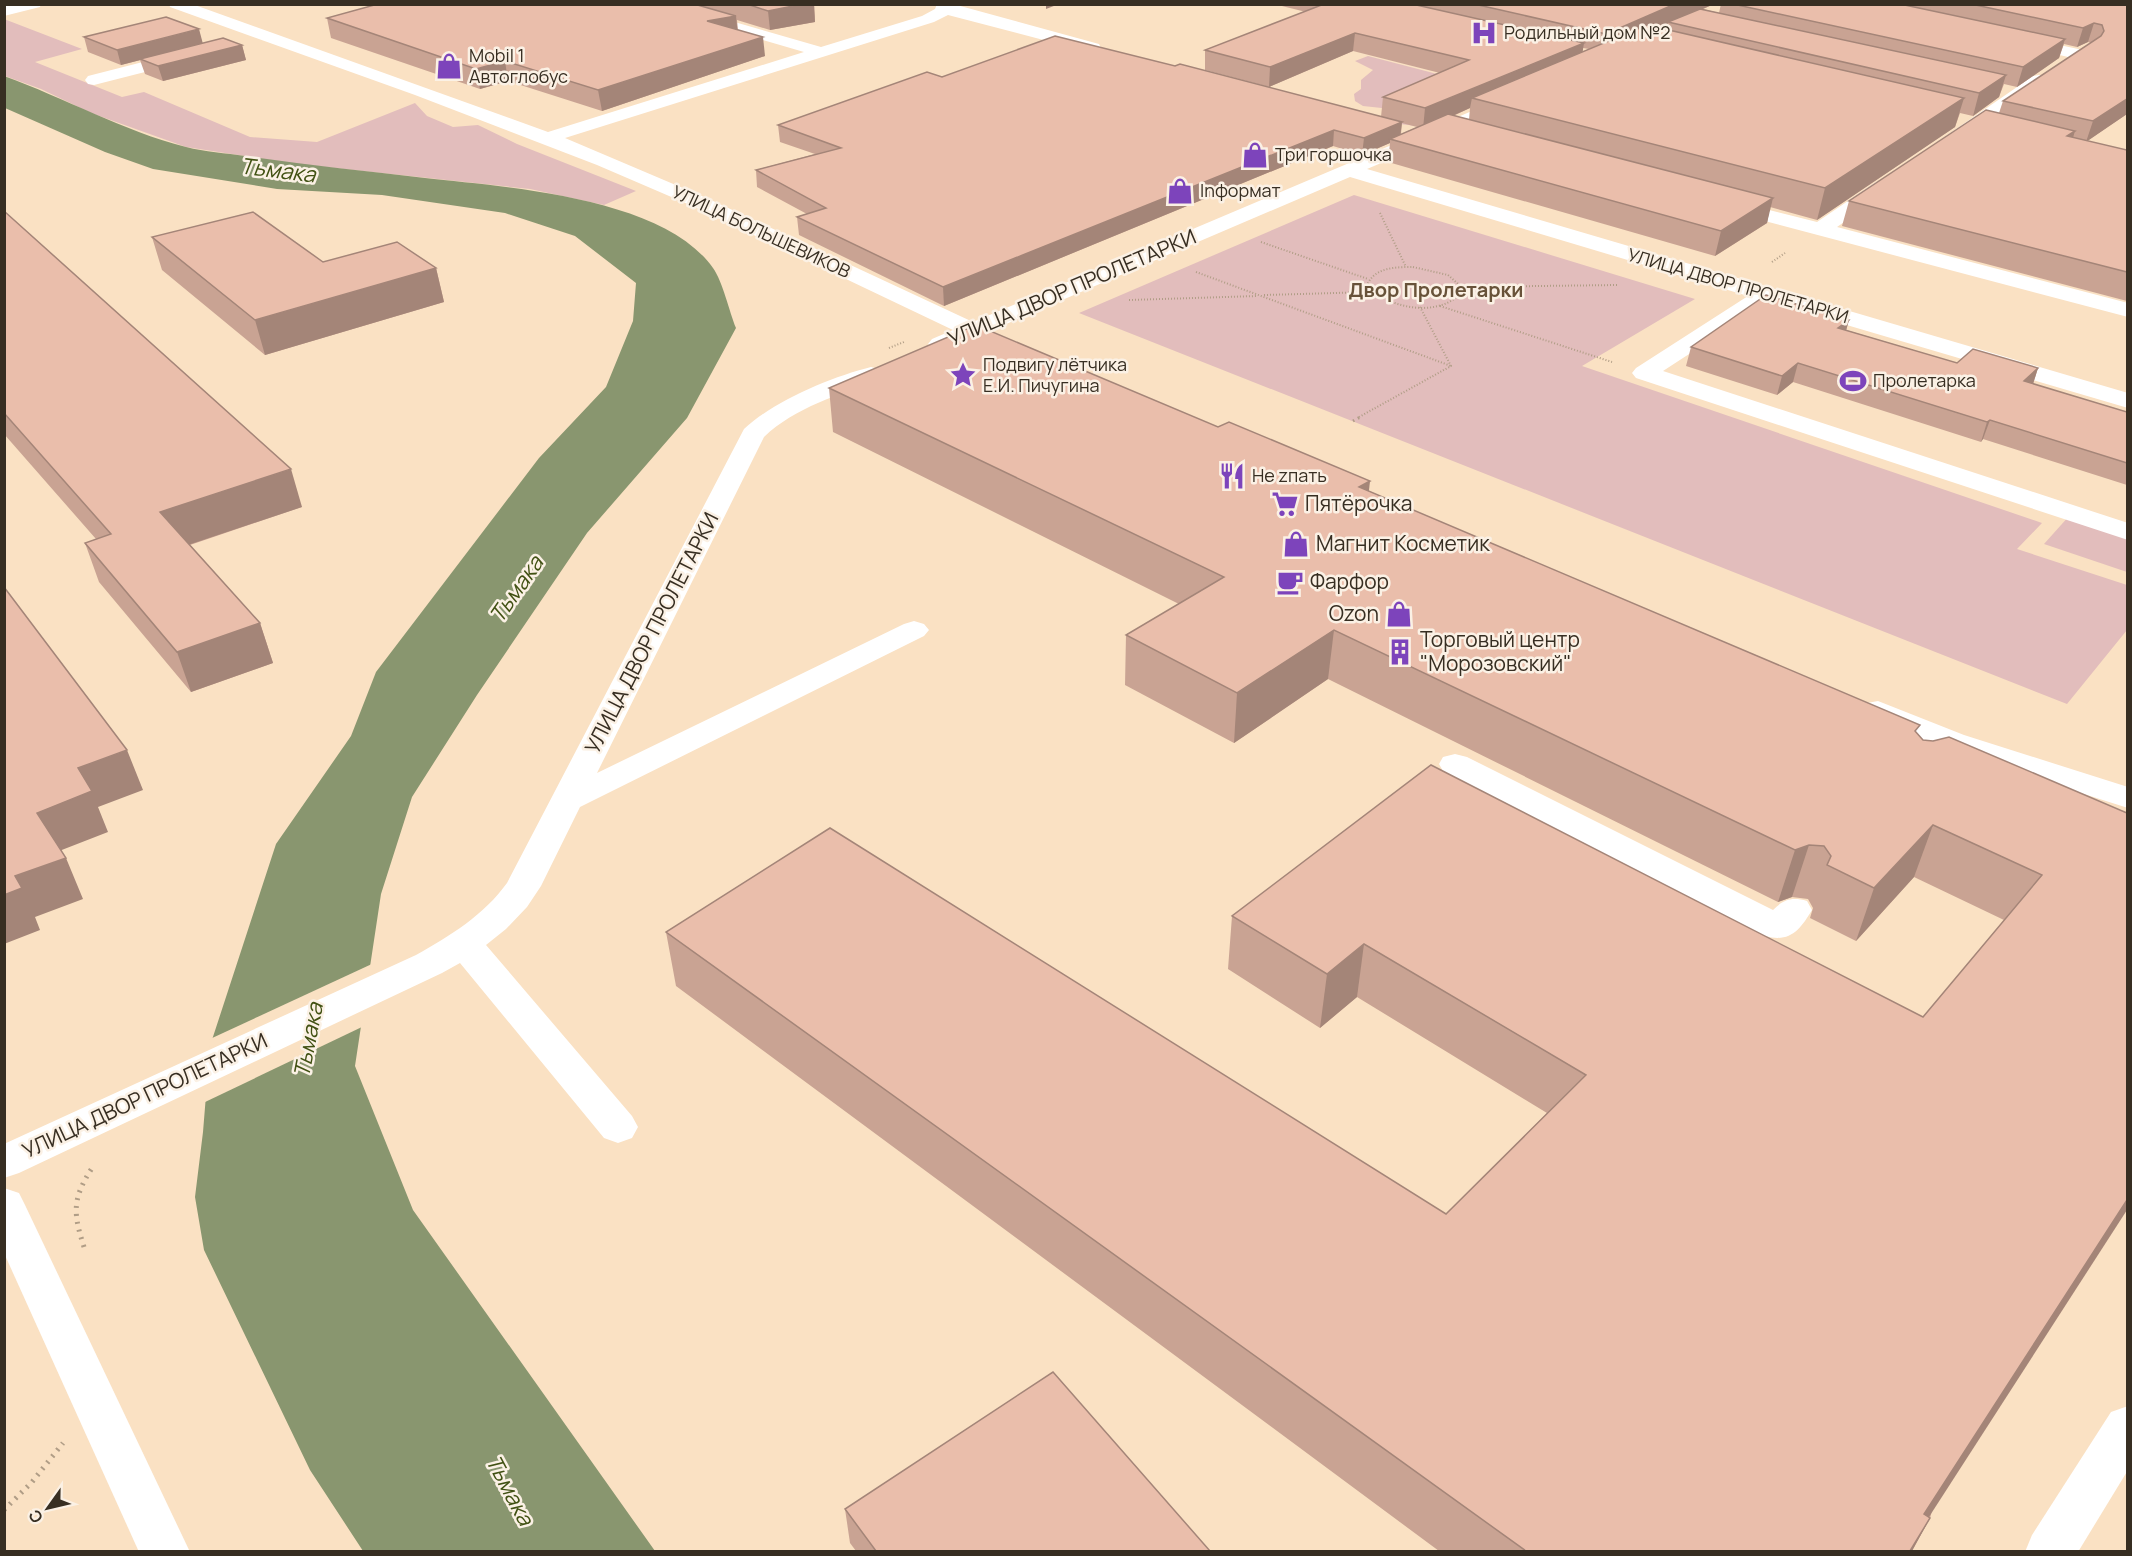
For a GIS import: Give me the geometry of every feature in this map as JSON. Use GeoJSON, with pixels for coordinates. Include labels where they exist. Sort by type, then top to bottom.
{"type":"FeatureCollection","features":[{"type":"Feature","properties":{"kind":"street"},"geometry":{"type":"LineString","coordinates":[[4,11],[34,4]]}},
{"type":"Feature","properties":{"kind":"street","name":"УЛИЦА БОЛЬШЕВИКОВ"},"geometry":{"type":"LineString","coordinates":[[176,4],[287,42],[548,138],[665,187],[1006,345]]}},
{"type":"Feature","properties":{"kind":"street"},"geometry":{"type":"LineString","coordinates":[[548,138],[928,19],[945,7],[1109,52]]}},
{"type":"Feature","properties":{"kind":"street"},"geometry":{"type":"LineString","coordinates":[[682,12],[821,52]]}},
{"type":"Feature","properties":{"kind":"street"},"geometry":{"type":"LineString","coordinates":[[232,44],[266,35]]}},
{"type":"Feature","properties":{"kind":"street"},"geometry":{"type":"LineString","coordinates":[[287,42],[308,36]]}},
{"type":"Feature","properties":{"kind":"street"},"geometry":{"type":"LineString","coordinates":[[1935,150],[2083,51],[1999,37]]}},
{"type":"Feature","properties":{"kind":"street"},"geometry":{"type":"LineString","coordinates":[[94,80],[197,53]]}},
{"type":"Feature","properties":{"kind":"street"},"geometry":{"type":"LineString","coordinates":[[1995,88],[2018,94]]}},
{"type":"Feature","properties":{"kind":"street","name":"УЛИЦА ДВОР ПРОЛЕТАРКИ"},"geometry":{"type":"LineString","coordinates":[[923,352],[962,326],[1150,255],[1529,93]]}},
{"type":"Feature","properties":{"kind":"street"},"geometry":{"type":"LineString","coordinates":[[1950,118],[1996,129]]}},
{"type":"Feature","properties":{"kind":"street"},"geometry":{"type":"LineString","coordinates":[[1397,129],[1468,136]]}},
{"type":"Feature","properties":{"kind":"street","name":"УЛИЦА ДВОР ПРОЛЕТАРКИ"},"geometry":{"type":"LineString","coordinates":[[1348,170],[2127,401]]}},
{"type":"Feature","properties":{"kind":"street"},"geometry":{"type":"LineString","coordinates":[[1820,229],[1897,176]]}},
{"type":"Feature","properties":{"kind":"street"},"geometry":{"type":"LineString","coordinates":[[1711,201],[2127,310]]}},
{"type":"Feature","properties":{"kind":"street"},"geometry":{"type":"LineString","coordinates":[[1644,373],[1766,294]]}},
{"type":"Feature","properties":{"kind":"street","name":"УЛИЦА ДВОР ПРОЛЕТАРКИ"},"geometry":{"type":"LineString","coordinates":[[4,1162],[421,967],[464,943],[497,917],[519,894],[753,434],[761,424],[780,412],[885,359]]}},
{"type":"Feature","properties":{"kind":"street"},"geometry":{"type":"LineString","coordinates":[[1644,373],[2127,532]]}},
{"type":"Feature","properties":{"kind":"street"},"geometry":{"type":"LineString","coordinates":[[566,801],[914,630]]}},
{"type":"Feature","properties":{"kind":"street"},"geometry":{"type":"LineString","coordinates":[[1854,700],[1953,742],[2127,798]]}},
{"type":"Feature","properties":{"kind":"street"},"geometry":{"type":"LineString","coordinates":[[1931,766],[1953,742]]}},
{"type":"Feature","properties":{"kind":"street"},"geometry":{"type":"LineString","coordinates":[[1455,764],[1778,927],[1794,910]]}},
{"type":"Feature","properties":{"kind":"street"},"geometry":{"type":"LineString","coordinates":[[464,943],[618,1127]]}},
{"type":"Feature","properties":{"kind":"street"},"geometry":{"type":"LineString","coordinates":[[4,1205],[165,1551]]}},
{"type":"Feature","properties":{"kind":"street"},"geometry":{"type":"LineString","coordinates":[[2050,1551],[2127,1427]]}},
{"type":"Feature","properties":{"kind":"path"},"geometry":{"type":"LineString","coordinates":[[1216,226],[1368,279]]}},
{"type":"Feature","properties":{"kind":"path"},"geometry":{"type":"LineString","coordinates":[[1730,284],[1751,276],[1820,229]]}},
{"type":"Feature","properties":{"kind":"path"},"geometry":{"type":"LineString","coordinates":[[1150,255],[1451,366]]}},
{"type":"Feature","properties":{"kind":"path"},"geometry":{"type":"LineString","coordinates":[[1413,267],[1448,274],[1460,281],[1463,286],[1462,296],[1454,302],[1420,307],[1387,301],[1371,292],[1367,285],[1368,279],[1388,269],[1413,267]]}},
{"type":"Feature","properties":{"kind":"path"},"geometry":{"type":"LineString","coordinates":[[1463,286],[1626,285]]}},
{"type":"Feature","properties":{"kind":"path"},"geometry":{"type":"LineString","coordinates":[[1121,300],[1371,292]]}},
{"type":"Feature","properties":{"kind":"path"},"geometry":{"type":"LineString","coordinates":[[1439,305],[1644,373]]}},
{"type":"Feature","properties":{"kind":"path"},"geometry":{"type":"LineString","coordinates":[[1420,307],[1451,366]]}},
{"type":"Feature","properties":{"kind":"path"},"geometry":{"type":"LineString","coordinates":[[885,359],[962,326]]}},
{"type":"Feature","properties":{"kind":"path"},"geometry":{"type":"LineString","coordinates":[[1353,421],[1451,366]]}},
{"type":"Feature","properties":{"kind":"path"},"geometry":{"type":"LineString","coordinates":[[84,1247],[75,1220],[80,1188],[88,1172],[96,1164]]}},
{"type":"Feature","properties":{"kind":"path"},"geometry":{"type":"LineString","coordinates":[[4,1510],[32,1482],[65,1440]]}},
{"type":"Feature","properties":{"kind":"shaded area"},"geometry":{"type":"Polygon","coordinates":[[[4,19],[82,49],[35,62],[122,97],[144,92],[250,137],[317,142],[415,103],[427,116],[453,127],[478,125],[517,144],[636,191],[604,205],[530,189],[297,164],[186,147],[91,113],[41,89],[5,76],[4,19]]]}},
{"type":"Feature","properties":{"kind":"shaded area"},"geometry":{"type":"Polygon","coordinates":[[[1368,56],[1441,75],[1417,126],[1382,122],[1391,109],[1363,106],[1355,101],[1354,94],[1361,89],[1361,80],[1373,70],[1355,61],[1368,56]]]}},
{"type":"Feature","properties":{"kind":"shaded area"},"geometry":{"type":"Polygon","coordinates":[[[1354,195],[1695,299],[1582,366],[2042,523],[2017,549],[2127,585],[2127,630],[2067,704],[1079,313],[1354,195]]]}},
{"type":"Feature","properties":{"kind":"shaded area"},"geometry":{"type":"Polygon","coordinates":[[[2070,515],[2127,534],[2127,572],[2044,544],[2070,515]]]}},
{"type":"Feature","properties":{"kind":"water","name":"Тьмака"},"geometry":{"type":"Polygon","coordinates":[[[4,76],[140,132],[193,149],[539,192],[621,211],[658,225],[690,244],[713,268],[720,281],[736,328],[687,418],[587,533],[477,695],[412,797],[381,894],[355,1066],[413,1210],[655,1551],[363,1551],[310,1470],[204,1250],[195,1197],[210,1046],[276,844],[351,736],[376,672],[539,458],[606,387],[633,321],[636,283],[575,236],[505,213],[382,195],[277,189],[153,169],[105,152],[5,108],[4,76]]]}},
{"type":"Feature","properties":{"kind":"pier"},"geometry":{"type":"Polygon","coordinates":[[[374,963],[364,1026],[203,1103],[210,1039],[374,963]]]}},
{"type":"Feature","properties":{"kind":"building"},"geometry":{"type":"Polygon","coordinates":[[[378,4],[694,4],[736,16],[707,21],[763,37],[598,90],[505,61],[476,69],[327,18],[378,4]]]}},
{"type":"Feature","properties":{"kind":"building"},"geometry":{"type":"Polygon","coordinates":[[[747,4],[803,4],[768,11],[747,4]]]}},
{"type":"Feature","properties":{"kind":"building"},"geometry":{"type":"Polygon","coordinates":[[[1324,4],[1412,4],[1584,43],[1425,108],[1383,97],[1469,60],[1355,33],[1270,67],[1205,50],[1324,4]]]}},
{"type":"Feature","properties":{"kind":"building"},"geometry":{"type":"Polygon","coordinates":[[[1474,4],[1675,4],[1606,34],[1474,4]]]}},
{"type":"Feature","properties":{"kind":"building"},"geometry":{"type":"Polygon","coordinates":[[[1733,4],[1900,4],[2065,39],[2023,67],[1733,4]]]}},
{"type":"Feature","properties":{"kind":"building"},"geometry":{"type":"Polygon","coordinates":[[[1971,4],[2127,4],[2127,99],[2093,121],[2003,101],[2101,36],[2104,31],[2102,25],[2094,23],[2083,28],[1971,4]]]}},
{"type":"Feature","properties":{"kind":"building"},"geometry":{"type":"Polygon","coordinates":[[[1700,9],[2006,75],[1979,93],[1668,22],[1700,9]]]}},
{"type":"Feature","properties":{"kind":"building"},"geometry":{"type":"Polygon","coordinates":[[[166,17],[199,29],[117,50],[84,37],[166,17]]]}},
{"type":"Feature","properties":{"kind":"building"},"geometry":{"type":"Polygon","coordinates":[[[1647,25],[1964,98],[1825,188],[1472,98],[1647,25]]]}},
{"type":"Feature","properties":{"kind":"building"},"geometry":{"type":"Polygon","coordinates":[[[1055,36],[1175,66],[1180,64],[1402,122],[1364,138],[1334,130],[943,287],[797,217],[826,208],[756,170],[841,148],[778,125],[927,72],[942,77],[1055,36]]]}},
{"type":"Feature","properties":{"kind":"building"},"geometry":{"type":"Polygon","coordinates":[[[223,38],[242,45],[158,66],[140,59],[223,38]]]}},
{"type":"Feature","properties":{"kind":"building"},"geometry":{"type":"Polygon","coordinates":[[[1986,110],[2075,131],[2067,136],[2127,150],[2127,272],[1849,201],[1986,110]]]}},
{"type":"Feature","properties":{"kind":"building"},"geometry":{"type":"Polygon","coordinates":[[[1448,114],[1773,198],[1721,231],[1390,139],[1448,114]]]}},
{"type":"Feature","properties":{"kind":"building"},"geometry":{"type":"Polygon","coordinates":[[[4,211],[291,469],[160,512],[260,623],[177,652],[85,543],[111,534],[4,413],[4,211]]]}},
{"type":"Feature","properties":{"kind":"building"},"geometry":{"type":"Polygon","coordinates":[[[253,212],[323,262],[397,242],[436,268],[255,320],[152,237],[253,212]]]}},
{"type":"Feature","properties":{"kind":"building"},"geometry":{"type":"Polygon","coordinates":[[[1766,295],[1849,320],[1838,328],[1957,363],[1973,349],[2038,368],[2024,381],[2127,412],[2127,463],[1798,363],[1782,376],[1691,347],[1766,295]]]}},
{"type":"Feature","properties":{"kind":"building"},"geometry":{"type":"Polygon","coordinates":[[[976,325],[1218,427],[1229,422],[1370,481],[1359,487],[1920,725],[1915,731],[1923,740],[1933,741],[1949,737],[2127,813],[2127,1200],[1924,1514],[1930,1518],[1910,1551],[1526,1551],[666,932],[830,828],[1446,1214],[1586,1075],[1364,944],[1327,974],[1232,916],[1431,765],[1923,1017],[2042,875],[1933,825],[1874,888],[1827,865],[1831,856],[1824,846],[1809,845],[1795,850],[1334,630],[1237,693],[1126,635],[1224,577],[829,388],[976,325]]]}},
{"type":"Feature","properties":{"kind":"building"},"geometry":{"type":"Polygon","coordinates":[[[4,587],[127,750],[78,768],[92,791],[37,813],[66,858],[15,876],[22,888],[4,895],[4,587]]]}},
{"type":"Feature","properties":{"kind":"building"},"geometry":{"type":"Polygon","coordinates":[[[1053,1372],[1210,1551],[876,1551],[845,1509],[1053,1372]]]}},
{"type":"Feature","properties":{"kind":"place","name":"Родильный дом №2"},"geometry":{"type":"Point","coordinates":[1484,33]}},
{"type":"Feature","properties":{"kind":"place","name":"Mobil 1 Автоглобус"},"geometry":{"type":"Point","coordinates":[449,66]}},
{"type":"Feature","properties":{"kind":"place","name":"Три горшочка"},"geometry":{"type":"Point","coordinates":[1255,155]}},
{"type":"Feature","properties":{"kind":"place","name":"Inформат"},"geometry":{"type":"Point","coordinates":[1180,191]}},
{"type":"Feature","properties":{"kind":"place","name":"Подвигу лётчика Е.И. Пичугина"},"geometry":{"type":"Point","coordinates":[963,375]}},
{"type":"Feature","properties":{"kind":"place","name":"Пролетарка"},"geometry":{"type":"Point","coordinates":[1853,381]}},
{"type":"Feature","properties":{"kind":"place","name":"Не zпать"},"geometry":{"type":"Point","coordinates":[1232,476]}},
{"type":"Feature","properties":{"kind":"place","name":"Пятёрочка"},"geometry":{"type":"Point","coordinates":[1285,504]}},
{"type":"Feature","properties":{"kind":"place","name":"Магнит Косметик"},"geometry":{"type":"Point","coordinates":[1296,544]}},
{"type":"Feature","properties":{"kind":"place","name":"Фарфор"},"geometry":{"type":"Point","coordinates":[1290,582]}},
{"type":"Feature","properties":{"kind":"place","name":"Ozon"},"geometry":{"type":"Point","coordinates":[1399,614]}},
{"type":"Feature","properties":{"kind":"place","name":"Торговый центр \"Морозовский\""},"geometry":{"type":"Point","coordinates":[1400,652]}},
{"type":"Feature","properties":{"kind":"district","name":"Двор Пролетарки"},"geometry":{"type":"Point","coordinates":[1436,290]}}]}
